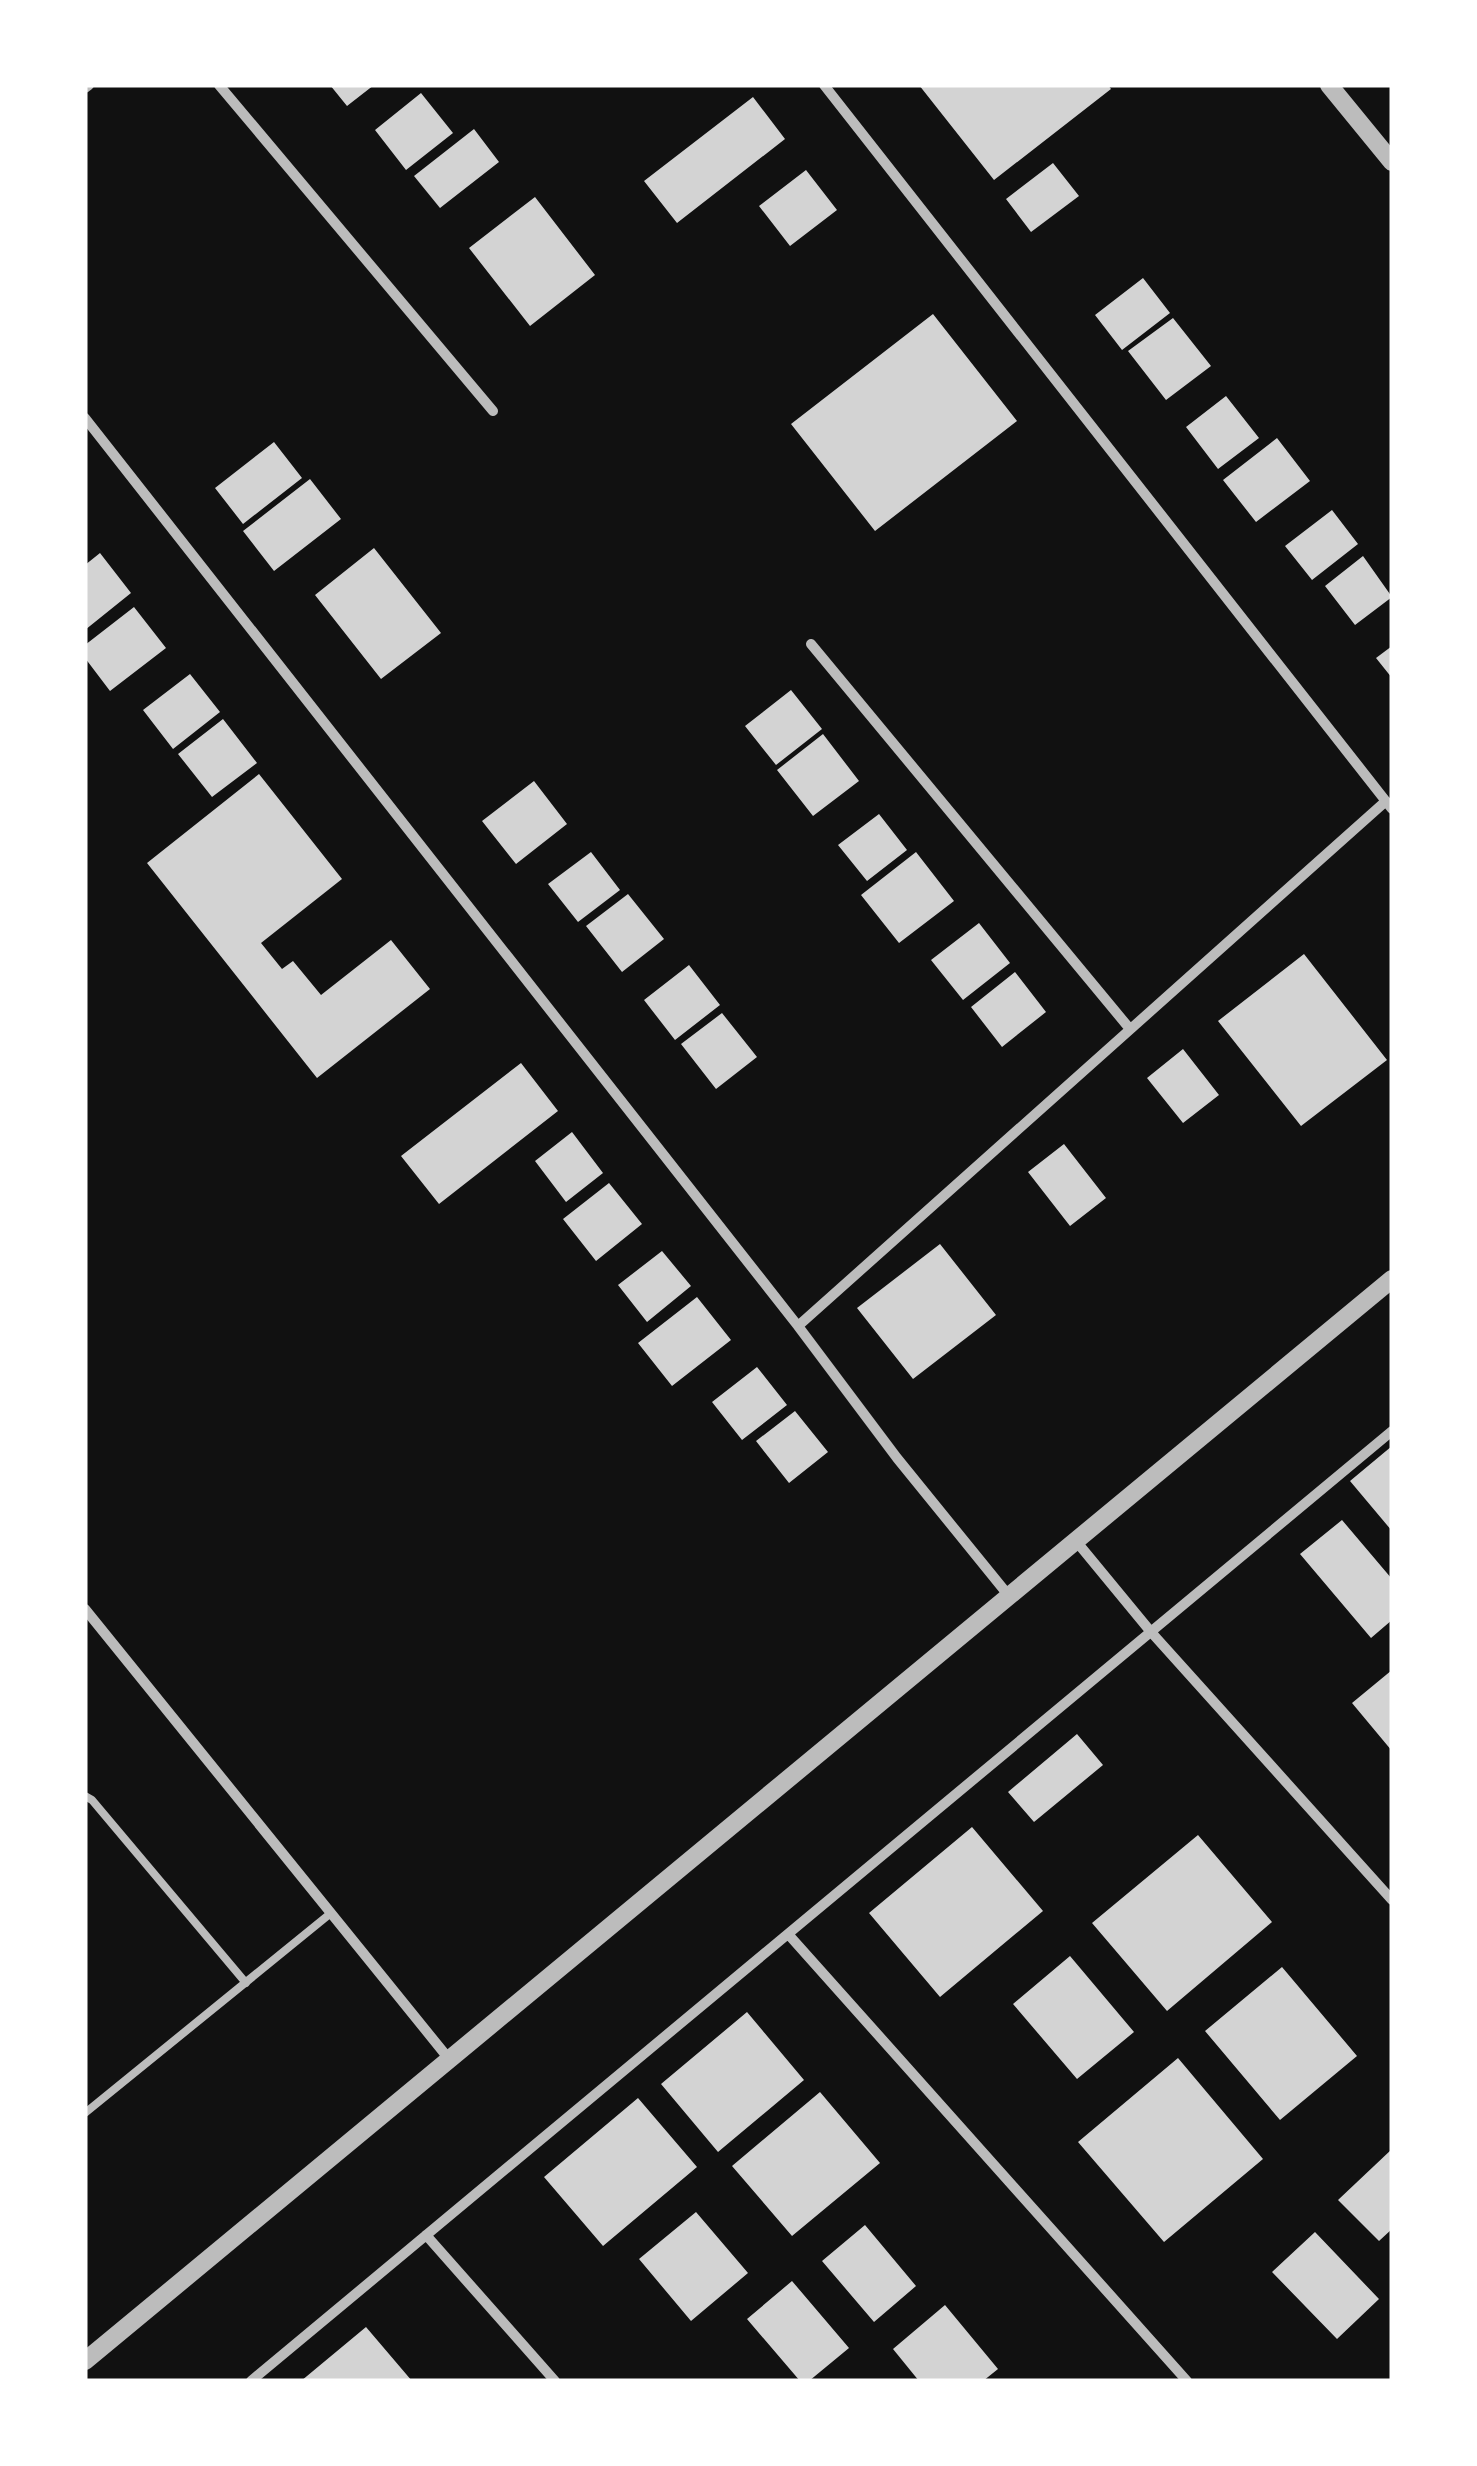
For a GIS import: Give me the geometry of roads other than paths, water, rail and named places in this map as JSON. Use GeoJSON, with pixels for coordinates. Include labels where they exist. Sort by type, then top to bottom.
{"type":"FeatureCollection","features":[{"type":"Feature","properties":{"kind":"street"},"geometry":{"type":"LineString","coordinates":[[218,85],[493,412]]}},
{"type":"Feature","properties":{"kind":"street"},"geometry":{"type":"LineString","coordinates":[[798,1326],[1130,1029],[1389,805],[824,85]]}},
{"type":"Feature","properties":{"kind":"street"},"geometry":{"type":"LineString","coordinates":[[1329,85],[1392,162]]}},
{"type":"Feature","properties":{"kind":"street"},"geometry":{"type":"LineString","coordinates":[[85,418],[1009,1596]]}},
{"type":"Feature","properties":{"kind":"street"},"geometry":{"type":"LineString","coordinates":[[811,644],[1130,1029]]}},
{"type":"Feature","properties":{"kind":"street"},"geometry":{"type":"LineString","coordinates":[[85,2361],[1392,1279]]}},
{"type":"Feature","properties":{"kind":"street"},"geometry":{"type":"LineString","coordinates":[[251,2381],[1392,1431]]}},
{"type":"Feature","properties":{"kind":"street"},"geometry":{"type":"LineString","coordinates":[[1076,1541],[1152,1632],[1392,1900]]}},
{"type":"Feature","properties":{"kind":"street"},"geometry":{"type":"LineString","coordinates":[[85,1609],[449,2059]]}},
{"type":"Feature","properties":{"kind":"street"},"geometry":{"type":"LineString","coordinates":[[788,1934],[1187,2381]]}},
{"type":"Feature","properties":{"kind":"street"},"geometry":{"type":"LineString","coordinates":[[426,2235],[555,2381]]}},
{"type":"Feature","properties":{"kind":"lane"},"geometry":{"type":"LineString","coordinates":[[85,1796],[246,1983]]}},
{"type":"Feature","properties":{"kind":"lane"},"geometry":{"type":"LineString","coordinates":[[85,2113],[331,1914]]}}]}
